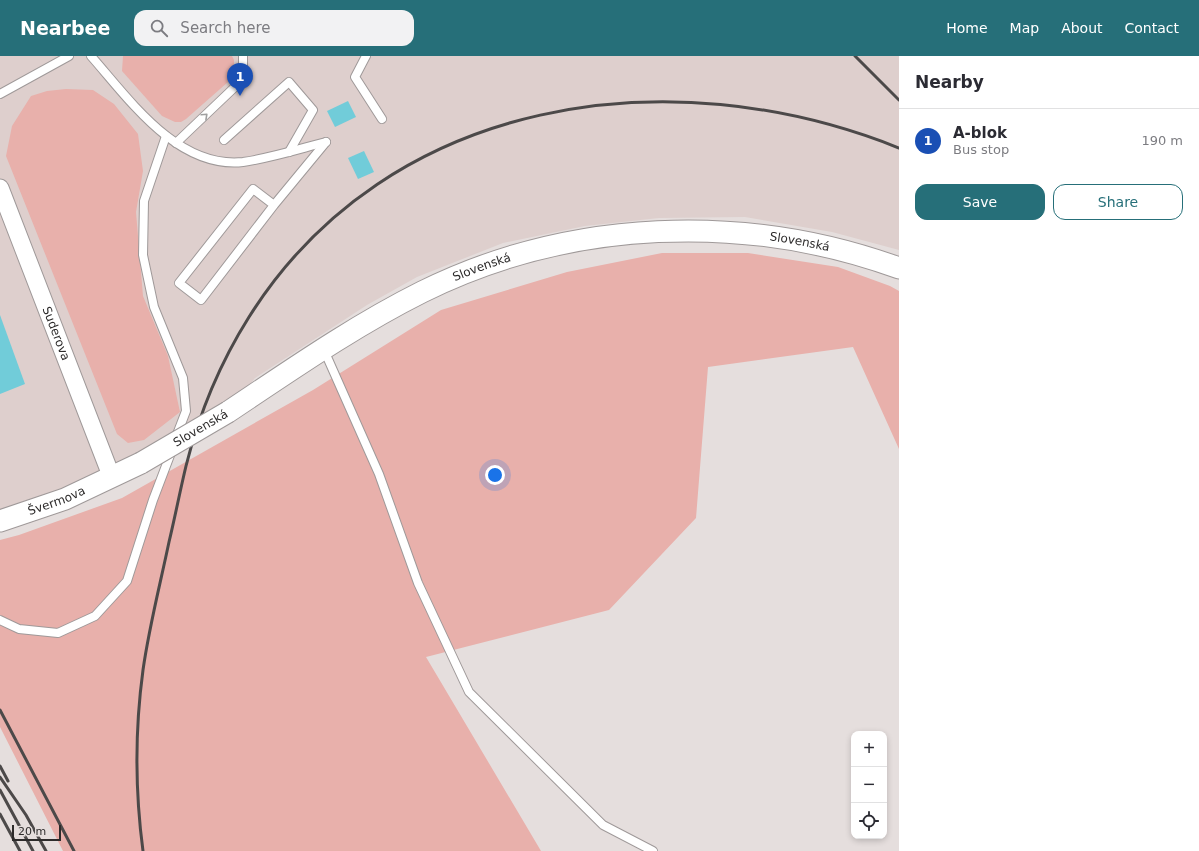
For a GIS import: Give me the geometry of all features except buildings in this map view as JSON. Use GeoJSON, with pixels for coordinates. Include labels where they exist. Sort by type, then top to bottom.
{"type":"FeatureCollection","features":[{"type":"Feature","properties":{"kind":"street","name":"Suderova"},"geometry":{"type":"LineString","coordinates":[[0,188],[112,478]]}},
{"type":"Feature","properties":{"kind":"street","name":"Slovenská"},"geometry":{"type":"LineString","coordinates":[[112,478],[141,463],[228,412],[323,349],[398,304],[472,270],[494,262],[535,251],[574,242],[611,236],[668,231],[707,231],[747,233],[829,247],[899,268]]}},
{"type":"Feature","properties":{"kind":"street","name":"Švermova"},"geometry":{"type":"LineString","coordinates":[[0,521],[64,499],[112,478]]}},
{"type":"Feature","properties":{"kind":"lane"},"geometry":{"type":"LineString","coordinates":[[0,94],[69,56]]}},
{"type":"Feature","properties":{"kind":"lane"},"geometry":{"type":"LineString","coordinates":[[91,56],[150,122],[166,136],[194,153],[227,162],[242,162],[326,142],[274,205],[201,300],[179,283],[253,189],[274,205]]}},
{"type":"Feature","properties":{"kind":"lane"},"geometry":{"type":"LineString","coordinates":[[176,143],[238,84],[243,72],[243,56]]}},
{"type":"Feature","properties":{"kind":"lane"},"geometry":{"type":"LineString","coordinates":[[366,56],[355,77],[382,119]]}},
{"type":"Feature","properties":{"kind":"lane"},"geometry":{"type":"LineString","coordinates":[[224,140],[289,82],[313,110],[288,152]]}},
{"type":"Feature","properties":{"kind":"lane"},"geometry":{"type":"LineString","coordinates":[[0,620],[19,629],[58,633],[95,616],[126,581],[153,500],[186,411],[183,378],[154,307],[143,255],[144,202],[166,136]]}},
{"type":"Feature","properties":{"kind":"lane"},"geometry":{"type":"LineString","coordinates":[[323,349],[379,474],[418,583],[469,692],[603,825],[653,851]]}},
{"type":"Feature","properties":{"kind":"shaded area"},"geometry":{"type":"Polygon","coordinates":[[[0,56],[899,56],[899,250],[832,232],[745,217],[659,218],[585,226],[503,243],[417,277],[367,305],[255,378],[228,412],[0,521],[0,56]]]}},
{"type":"Feature","properties":{"kind":"shaded area"},"geometry":{"type":"Polygon","coordinates":[[[123,56],[232,56],[234,60],[234,69],[228,82],[186,119],[181,122],[175,122],[162,116],[122,71],[123,56]]]}},
{"type":"Feature","properties":{"kind":"shaded area"},"geometry":{"type":"Polygon","coordinates":[[[66,89],[93,90],[114,104],[138,134],[143,171],[136,212],[143,296],[168,356],[180,412],[144,440],[128,443],[117,434],[6,156],[12,126],[31,96],[47,91],[66,89]]]}},
{"type":"Feature","properties":{"kind":"shaded area"},"geometry":{"type":"Polygon","coordinates":[[[662,253],[748,253],[838,267],[890,286],[899,291],[899,449],[853,347],[708,367],[696,518],[609,610],[426,657],[541,851],[63,851],[0,727],[0,540],[19,535],[122,498],[313,390],[441,310],[567,272],[662,253]]]}},
{"type":"Feature","properties":{"kind":"railway"},"geometry":{"type":"LineString","coordinates":[[855,56],[899,100]]}},
{"type":"Feature","properties":{"kind":"railway"},"geometry":{"type":"LineString","coordinates":[[143,851],[137,783],[137,737],[140,692],[148,638],[191,447],[204,408],[238,334],[249,317],[307,243],[377,184],[455,142],[540,115],[629,103],[720,105],[811,120],[899,148]]}},
{"type":"Feature","properties":{"kind":"railway"},"geometry":{"type":"LineString","coordinates":[[0,710],[74,851]]}},
{"type":"Feature","properties":{"kind":"railway"},"geometry":{"type":"LineString","coordinates":[[0,766],[8,781]]}},
{"type":"Feature","properties":{"kind":"railway"},"geometry":{"type":"LineString","coordinates":[[0,777],[26,815],[46,851]]}},
{"type":"Feature","properties":{"kind":"railway"},"geometry":{"type":"LineString","coordinates":[[0,790],[33,851]]}},
{"type":"Feature","properties":{"kind":"railway"},"geometry":{"type":"LineString","coordinates":[[0,814],[20,851]]}},
{"type":"Feature","properties":{"kind":"place","name":"A-blok"},"geometry":{"type":"Point","coordinates":[240,96]}}]}
